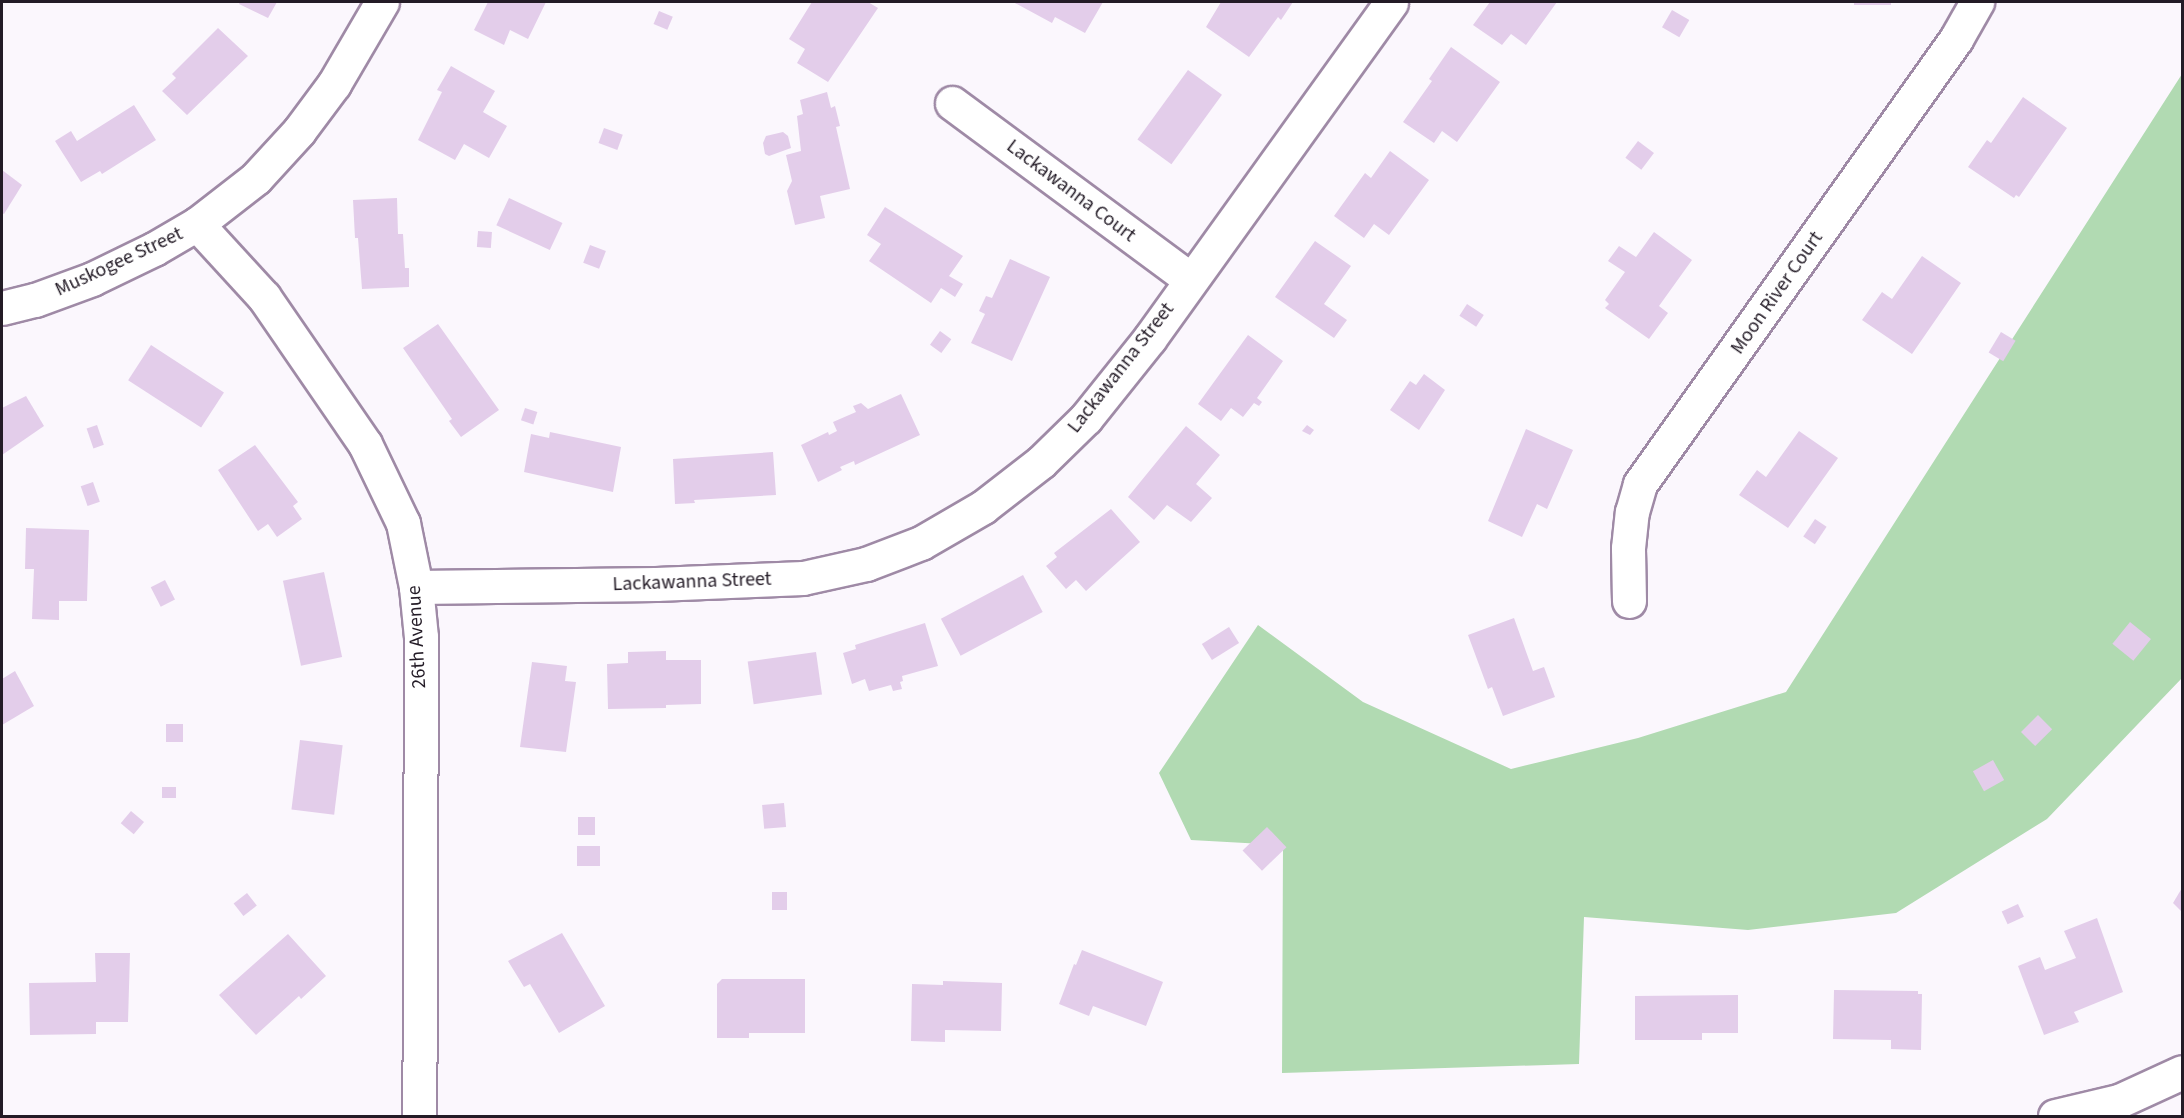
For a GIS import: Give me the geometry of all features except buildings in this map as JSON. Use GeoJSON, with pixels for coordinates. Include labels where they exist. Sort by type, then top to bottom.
{"type":"FeatureCollection","features":[{"type":"Feature","properties":{"kind":"street","name":"Muskogee Street"},"geometry":{"type":"LineString","coordinates":[[2,308],[35,300],[92,279],[154,249],[197,224],[256,178],[299,131],[334,84],[382,2]]}},
{"type":"Feature","properties":{"kind":"street","name":"Lackawanna Street"},"geometry":{"type":"LineString","coordinates":[[416,586],[656,584],[803,578],[866,564],[921,543],[983,507],[1041,462],[1086,418],[1150,338],[1190,279],[1391,2]]}},
{"type":"Feature","properties":{"kind":"street","name":"Moon River Court"},"geometry":{"type":"LineString","coordinates":[[1629,601],[1628,548],[1632,513],[1640,484],[1956,39],[1977,2]]}},
{"type":"Feature","properties":{"kind":"street","name":"Lackawanna Court"},"geometry":{"type":"LineString","coordinates":[[952,103],[1190,279]]}},
{"type":"Feature","properties":{"kind":"street","name":"26th Avenue"},"geometry":{"type":"LineString","coordinates":[[197,224],[264,297],[365,444],[403,523],[416,586],[421,638],[419,1116]]}},
{"type":"Feature","properties":{"kind":"street"},"geometry":{"type":"LineString","coordinates":[[2055,1116],[2119,1101],[2182,1072]]}},
{"type":"Feature","properties":{"kind":"green space"},"geometry":{"type":"Polygon","coordinates":[[[2182,74],[2182,678],[2047,819],[1896,913],[1748,930],[1584,917],[1579,1064],[1282,1073],[1283,845],[1191,840],[1159,773],[1258,625],[1363,702],[1511,769],[1638,738],[1786,692],[2182,74]]]}}]}
